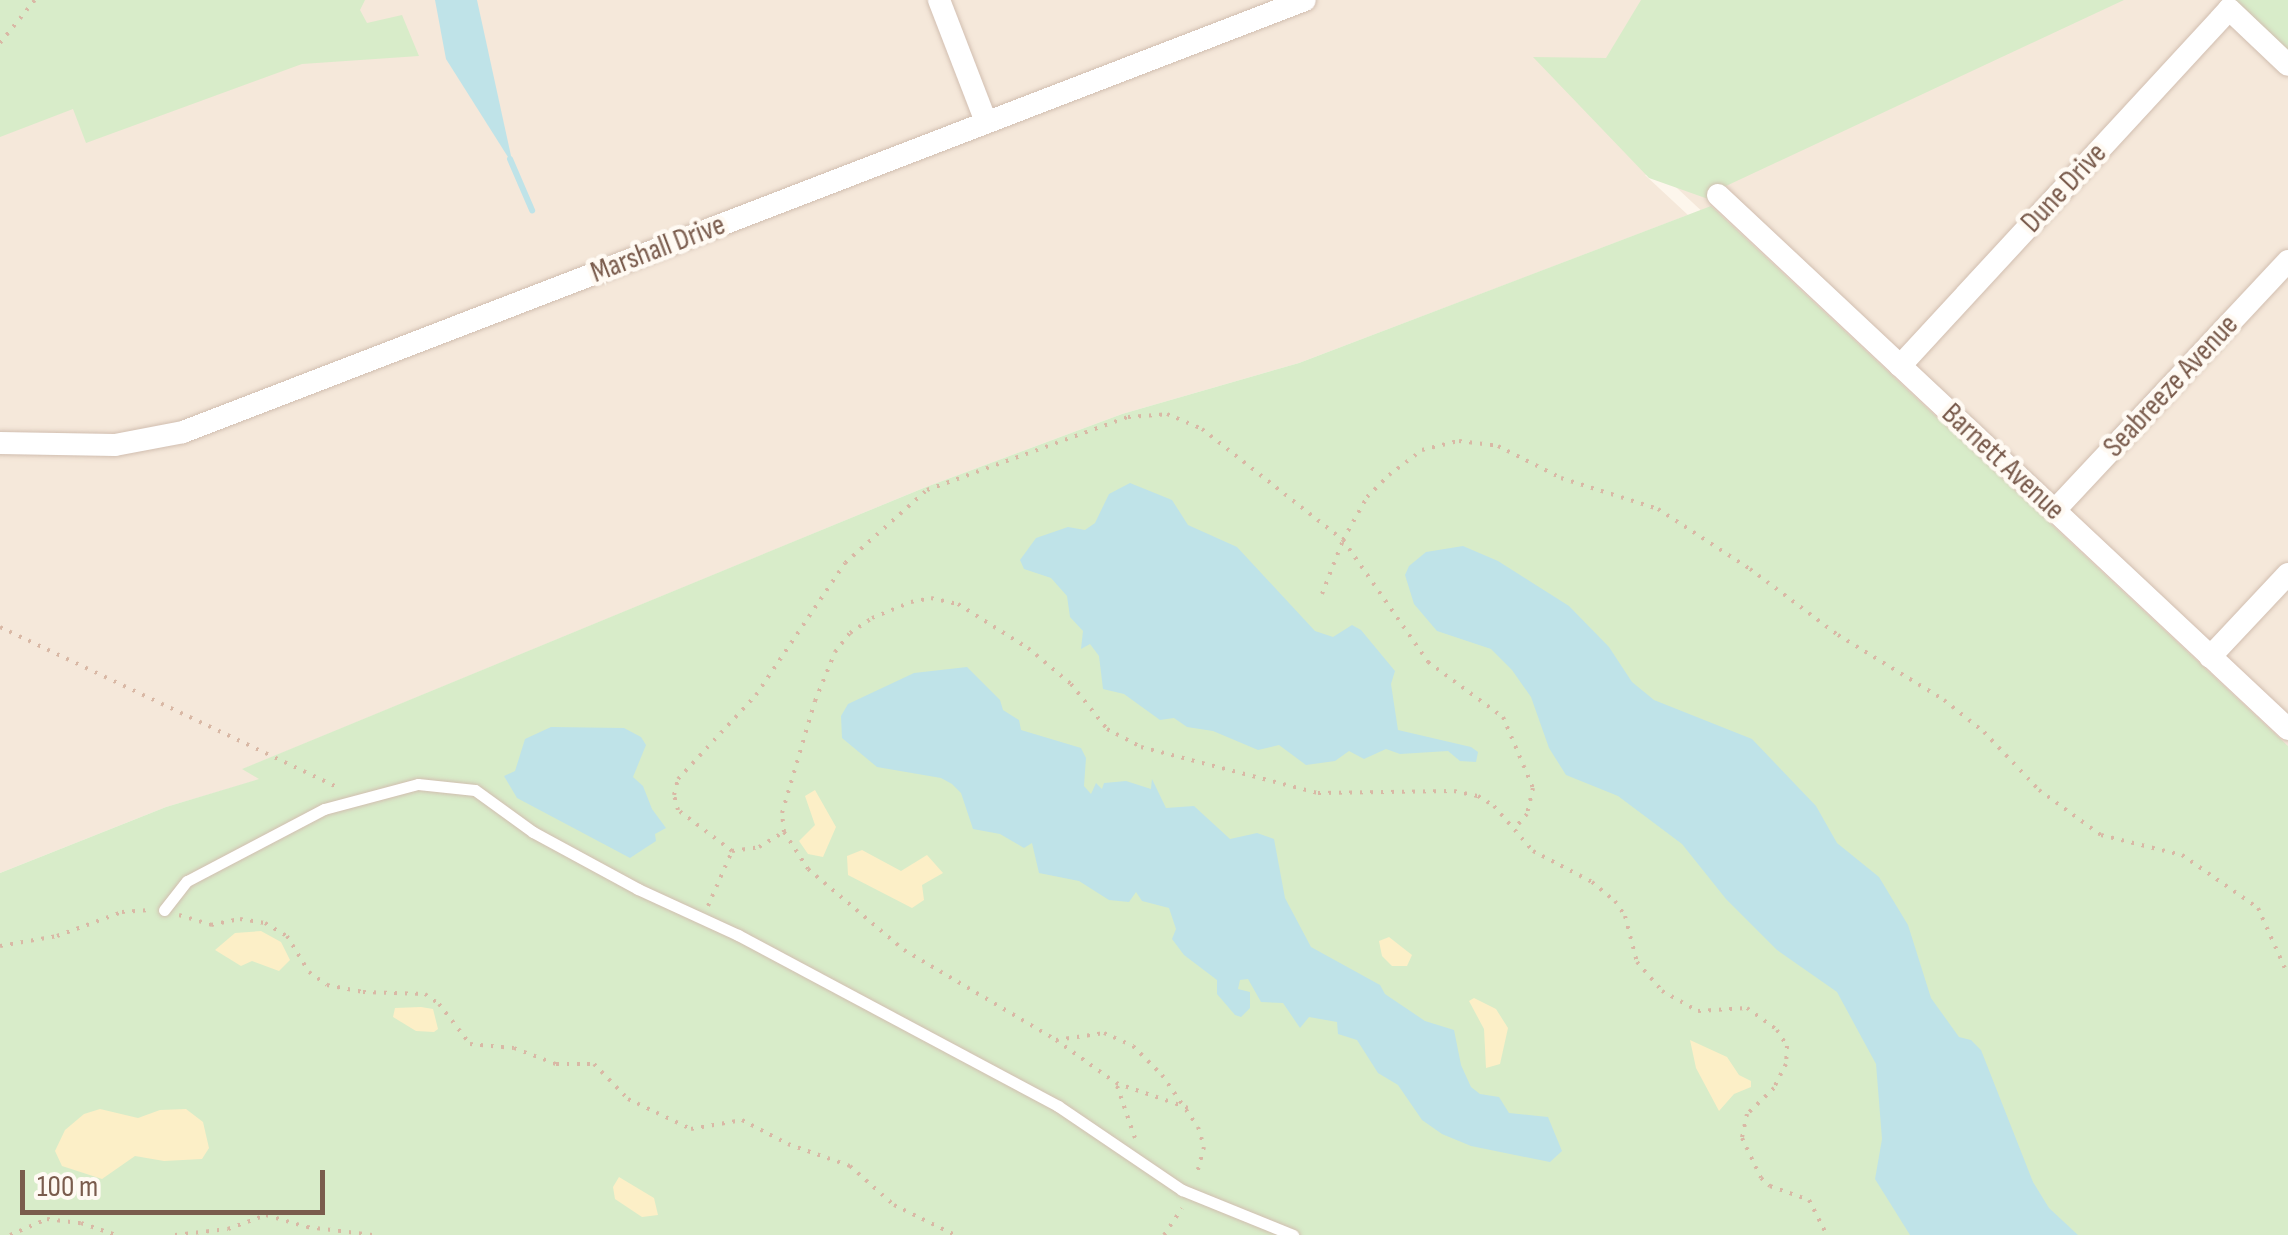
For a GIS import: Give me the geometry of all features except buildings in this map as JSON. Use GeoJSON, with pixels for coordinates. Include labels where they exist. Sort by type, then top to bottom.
{"type":"FeatureCollection","features":[{"type":"Feature","properties":{"kind":"street"},"geometry":{"type":"LineString","coordinates":[[938,0],[986,122]]}},
{"type":"Feature","properties":{"kind":"street","name":"Marshall Drive"},"geometry":{"type":"LineString","coordinates":[[0,443],[115,445],[182,432],[1305,0]]}},
{"type":"Feature","properties":{"kind":"street","name":"Dune Drive"},"geometry":{"type":"LineString","coordinates":[[1900,366],[2228,10],[2288,64]]}},
{"type":"Feature","properties":{"kind":"street","name":"Barnett Avenue"},"geometry":{"type":"LineString","coordinates":[[1718,195],[2288,729]]}},
{"type":"Feature","properties":{"kind":"street","name":"Seabreeze Avenue"},"geometry":{"type":"LineString","coordinates":[[2054,510],[2288,261]]}},
{"type":"Feature","properties":{"kind":"street"},"geometry":{"type":"LineString","coordinates":[[2210,656],[2288,574]]}},
{"type":"Feature","properties":{"kind":"lane"},"geometry":{"type":"LineString","coordinates":[[164,910],[187,881],[324,809],[418,784],[475,790],[533,832],[1058,1106],[1190,1193],[1293,1235]]}},
{"type":"Feature","properties":{"kind":"path"},"geometry":{"type":"LineString","coordinates":[[0,42],[36,0]]}},
{"type":"Feature","properties":{"kind":"path"},"geometry":{"type":"LineString","coordinates":[[784,832],[759,847],[732,851],[678,810],[674,795],[678,779],[756,695],[833,577],[927,490],[1128,417],[1167,414],[1202,429],[1343,540],[1428,662],[1496,710],[1508,724],[1533,788],[1527,814],[1514,830]]}},
{"type":"Feature","properties":{"kind":"path"},"geometry":{"type":"LineString","coordinates":[[1322,594],[1343,540],[1367,497],[1422,450],[1459,441],[1498,446],[1560,478],[1635,498],[1708,540],[1838,635],[1944,700],[1984,732],[2039,790],[2101,835],[2182,855],[2258,908],[2288,976]]}},
{"type":"Feature","properties":{"kind":"path"},"geometry":{"type":"LineString","coordinates":[[1188,1108],[1116,1083],[1056,1040],[904,950],[808,870],[784,832],[782,813],[815,700],[835,652],[872,618],[931,598],[958,604],[1028,648],[1070,684],[1108,730],[1129,742],[1318,793],[1466,792],[1494,806],[1532,852],[1608,893],[1625,916],[1637,962],[1662,991],[1698,1011],[1747,1008],[1778,1030],[1787,1046],[1786,1064],[1774,1088],[1747,1114],[1742,1138],[1761,1178],[1770,1186],[1809,1200],[1827,1235]]}},
{"type":"Feature","properties":{"kind":"path"},"geometry":{"type":"LineString","coordinates":[[0,626],[361,798]]}},
{"type":"Feature","properties":{"kind":"path"},"geometry":{"type":"LineString","coordinates":[[706,921],[709,898],[732,851]]}},
{"type":"Feature","properties":{"kind":"path"},"geometry":{"type":"LineString","coordinates":[[0,946],[57,936],[122,912],[164,910],[204,925],[240,919],[265,923],[287,936],[309,972],[327,985],[363,992],[425,994],[439,1004],[470,1044],[514,1048],[556,1064],[594,1064],[628,1098],[690,1128],[742,1120],[788,1144],[850,1166],[894,1205],[923,1223],[956,1235]]}},
{"type":"Feature","properties":{"kind":"path"},"geometry":{"type":"LineString","coordinates":[[1056,1040],[1087,1033],[1115,1034],[1142,1054],[1188,1108],[1204,1147],[1190,1193],[1164,1235]]}},
{"type":"Feature","properties":{"kind":"path"},"geometry":{"type":"LineString","coordinates":[[1116,1083],[1147,1166]]}},
{"type":"Feature","properties":{"kind":"path"},"geometry":{"type":"LineString","coordinates":[[176,1235],[228,1229],[266,1215],[308,1227],[373,1235]]}},
{"type":"Feature","properties":{"kind":"path"},"geometry":{"type":"LineString","coordinates":[[10,1235],[47,1220],[81,1223],[115,1235]]}},
{"type":"Feature","properties":{"kind":"path"},"geometry":{"type":"LineString","coordinates":[[923,1223],[930,1231]]}},
{"type":"Feature","properties":{"kind":"shaded area"},"geometry":{"type":"Polygon","coordinates":[[[0,0],[2288,0],[2288,759],[1662,174],[1762,138],[1645,175],[1688,215],[1299,363],[1122,414],[926,487],[243,769],[261,779],[166,807],[0,873],[0,0]]]}},
{"type":"Feature","properties":{"kind":"green space"},"geometry":{"type":"Polygon","coordinates":[[[0,0],[365,0],[360,10],[367,23],[402,15],[419,56],[302,64],[86,143],[73,109],[0,137],[0,0]]]}},
{"type":"Feature","properties":{"kind":"green space"},"geometry":{"type":"Polygon","coordinates":[[[1641,0],[2124,0],[1726,186],[1711,200],[1649,178],[1533,57],[1606,58],[1641,0]]]}},
{"type":"Feature","properties":{"kind":"green space"},"geometry":{"type":"Polygon","coordinates":[[[2227,0],[2288,0],[2288,58],[2227,0]]]}},
{"type":"Feature","properties":{"kind":"green space"},"geometry":{"type":"Polygon","coordinates":[[[1711,206],[2288,746],[2288,1235],[0,1235],[0,873],[166,807],[259,779],[242,769],[926,487],[1122,414],[1299,363],[1711,206]]]}},
{"type":"Feature","properties":{"kind":"sand"},"geometry":{"type":"Polygon","coordinates":[[[815,790],[836,827],[823,857],[808,854],[799,841],[815,825],[805,796],[815,790]]]}},
{"type":"Feature","properties":{"kind":"sand"},"geometry":{"type":"Polygon","coordinates":[[[862,850],[901,871],[927,855],[943,873],[922,885],[924,900],[912,908],[848,875],[847,856],[862,850]]]}},
{"type":"Feature","properties":{"kind":"sand"},"geometry":{"type":"Polygon","coordinates":[[[261,931],[281,942],[290,960],[279,971],[252,961],[241,966],[215,950],[235,933],[261,931]]]}},
{"type":"Feature","properties":{"kind":"sand"},"geometry":{"type":"Polygon","coordinates":[[[1389,937],[1412,955],[1407,966],[1392,966],[1382,956],[1379,941],[1389,937]]]}},
{"type":"Feature","properties":{"kind":"sand"},"geometry":{"type":"Polygon","coordinates":[[[1474,998],[1496,1009],[1508,1028],[1500,1064],[1486,1068],[1484,1029],[1469,1001],[1474,998]]]}},
{"type":"Feature","properties":{"kind":"sand"},"geometry":{"type":"Polygon","coordinates":[[[395,1008],[433,1009],[438,1029],[434,1032],[416,1031],[393,1017],[395,1008]]]}},
{"type":"Feature","properties":{"kind":"sand"},"geometry":{"type":"Polygon","coordinates":[[[1690,1040],[1727,1057],[1739,1075],[1751,1081],[1751,1087],[1734,1094],[1719,1111],[1696,1068],[1690,1040]]]}},
{"type":"Feature","properties":{"kind":"sand"},"geometry":{"type":"Polygon","coordinates":[[[100,1109],[138,1118],[160,1110],[186,1109],[203,1122],[209,1148],[202,1159],[164,1161],[135,1156],[102,1179],[62,1166],[55,1151],[65,1130],[84,1114],[100,1109]]]}},
{"type":"Feature","properties":{"kind":"sand"},"geometry":{"type":"Polygon","coordinates":[[[619,1177],[654,1198],[658,1215],[642,1217],[615,1199],[613,1187],[619,1177]]]}},
{"type":"Feature","properties":{"kind":"water"},"geometry":{"type":"Polygon","coordinates":[[[435,0],[477,0],[513,165],[446,59],[435,0]]]}},
{"type":"Feature","properties":{"kind":"water"},"geometry":{"type":"Polygon","coordinates":[[[1130,483],[1172,500],[1188,525],[1237,547],[1315,631],[1333,637],[1352,625],[1361,630],[1395,671],[1391,684],[1398,730],[1471,747],[1478,752],[1476,762],[1460,761],[1448,751],[1400,754],[1386,749],[1364,759],[1349,751],[1335,761],[1306,765],[1279,745],[1258,750],[1213,731],[1187,727],[1174,718],[1160,720],[1124,694],[1103,689],[1099,656],[1090,644],[1081,649],[1083,631],[1070,617],[1067,596],[1051,578],[1024,569],[1020,560],[1036,538],[1068,527],[1085,530],[1095,523],[1109,494],[1130,483]]]}},
{"type":"Feature","properties":{"kind":"water"},"geometry":{"type":"Polygon","coordinates":[[[1463,546],[1498,561],[1569,606],[1609,647],[1632,682],[1654,700],[1752,739],[1816,806],[1837,843],[1879,877],[1908,925],[1931,998],[1959,1037],[1971,1040],[1981,1050],[2033,1182],[2049,1208],[2078,1235],[1910,1235],[1875,1179],[1882,1139],[1876,1064],[1837,992],[1777,950],[1726,899],[1682,844],[1618,796],[1566,775],[1549,748],[1531,697],[1512,670],[1491,649],[1437,631],[1414,604],[1405,575],[1409,566],[1426,552],[1463,546]]]}},
{"type":"Feature","properties":{"kind":"water"},"geometry":{"type":"Polygon","coordinates":[[[967,667],[1000,700],[1003,710],[1019,720],[1021,730],[1081,748],[1086,758],[1084,786],[1091,794],[1096,783],[1102,789],[1104,783],[1126,781],[1151,789],[1152,779],[1166,808],[1194,806],[1230,839],[1257,833],[1274,839],[1285,898],[1311,947],[1380,985],[1385,994],[1425,1021],[1454,1030],[1461,1065],[1471,1087],[1480,1094],[1499,1097],[1509,1113],[1548,1117],[1562,1151],[1550,1162],[1471,1146],[1442,1134],[1422,1120],[1398,1085],[1378,1073],[1357,1040],[1338,1034],[1337,1022],[1309,1017],[1300,1028],[1283,1003],[1261,1002],[1248,979],[1240,980],[1238,989],[1250,992],[1250,1008],[1241,1017],[1235,1015],[1217,994],[1217,980],[1184,955],[1172,939],[1176,929],[1169,908],[1142,901],[1136,892],[1129,902],[1109,900],[1079,881],[1039,873],[1032,843],[1024,848],[1000,834],[973,829],[961,793],[952,784],[941,778],[877,767],[842,738],[841,716],[848,704],[914,673],[967,667]]]}},
{"type":"Feature","properties":{"kind":"water"},"geometry":{"type":"Polygon","coordinates":[[[551,727],[624,728],[641,737],[646,745],[633,777],[643,786],[652,809],[666,828],[655,834],[656,841],[630,858],[517,798],[504,776],[515,771],[525,739],[551,727]]]}},
{"type":"Feature","properties":{"kind":"waterway"},"geometry":{"type":"LineString","coordinates":[[510,159],[532,210]]}}]}
